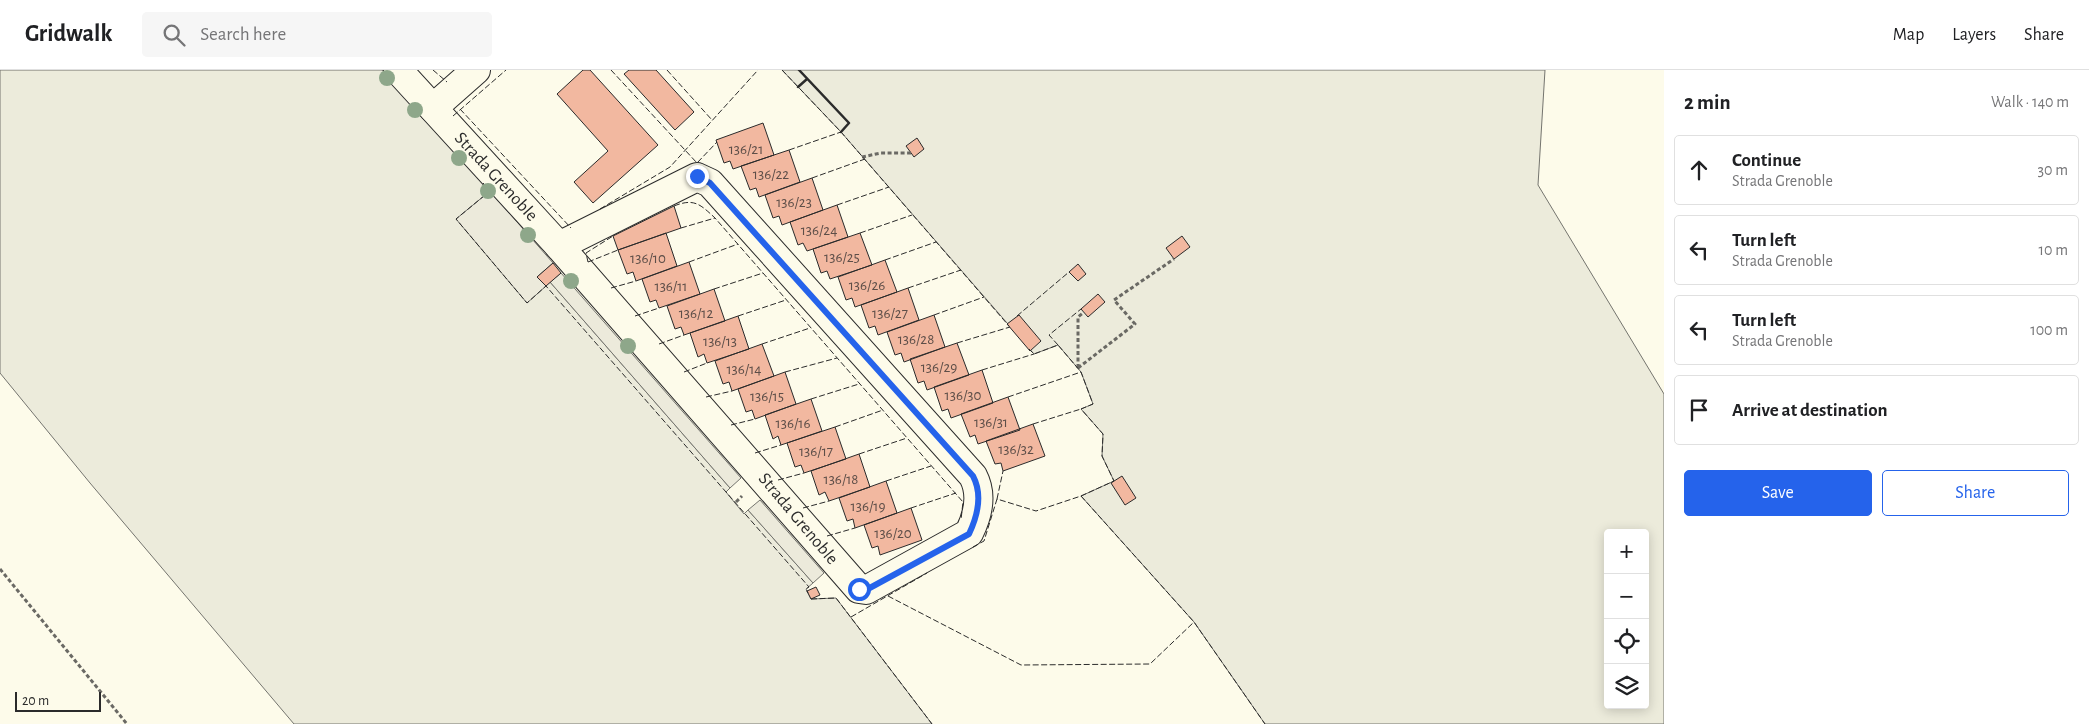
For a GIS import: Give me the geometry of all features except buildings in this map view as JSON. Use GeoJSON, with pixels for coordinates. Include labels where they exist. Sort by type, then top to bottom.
{"type":"FeatureCollection","features":[{"type":"Feature","properties":{"kind":"street","name":"Strada Grenoble"},"geometry":{"type":"LineString","coordinates":[[398,70],[559,246],[859,589],[866,590],[969,534],[974,523],[979,500],[979,486],[973,476],[704,178],[697,176],[690,178],[559,246]]}},
{"type":"Feature","properties":{"kind":"street"},"geometry":{"type":"LineString","coordinates":[[433,108],[476,70]]}},
{"type":"Feature","properties":{"kind":"path"},"geometry":{"type":"LineString","coordinates":[[862,157],[881,153],[911,153]]}},
{"type":"Feature","properties":{"kind":"path"},"geometry":{"type":"LineString","coordinates":[[1084,312],[1078,317],[1078,368],[1135,324],[1114,300],[1174,260]]}},
{"type":"Feature","properties":{"kind":"path"},"geometry":{"type":"LineString","coordinates":[[0,569],[126,724]]}},
{"type":"Feature","properties":{"kind":"shaded area"},"geometry":{"type":"Polygon","coordinates":[[[0,70],[382,70],[490,191],[457,219],[527,302],[550,282],[730,488],[726,492],[744,514],[748,510],[813,583],[806,589],[811,599],[836,598],[932,724],[294,724],[90,483],[0,373],[0,70]]]}},
{"type":"Feature","properties":{"kind":"shaded area"},"geometry":{"type":"Polygon","coordinates":[[[782,70],[1545,70],[1538,185],[1664,394],[1664,724],[1265,724],[1194,622],[1081,496],[1114,481],[1102,456],[1103,434],[1081,409],[1093,404],[1081,372],[1058,345],[1034,354],[841,132],[782,70]]]}},
{"type":"Feature","properties":{"kind":"shaded area"},"geometry":{"type":"Polygon","coordinates":[[[490,191],[553,263],[537,277],[546,286],[527,303],[456,219],[490,191]]]}},
{"type":"Feature","properties":{"kind":"shaded area"},"geometry":{"type":"Polygon","coordinates":[[[561,273],[741,478],[730,488],[550,282],[561,273]]]}},
{"type":"Feature","properties":{"kind":"shaded area"},"geometry":{"type":"Polygon","coordinates":[[[760,500],[824,573],[813,583],[748,510],[760,500]]]}},
{"type":"Feature","properties":{"kind":"fence"},"geometry":{"type":"LineString","coordinates":[[433,70],[447,82]]}},
{"type":"Feature","properties":{"kind":"fence"},"geometry":{"type":"LineString","coordinates":[[453,116],[506,70]]}},
{"type":"Feature","properties":{"kind":"fence"},"geometry":{"type":"LineString","coordinates":[[611,70],[697,163],[717,142]]}},
{"type":"Feature","properties":{"kind":"fence"},"geometry":{"type":"LineString","coordinates":[[667,70],[712,120]]}},
{"type":"Feature","properties":{"kind":"fence"},"geometry":{"type":"LineString","coordinates":[[600,209],[670,167],[758,70]]}},
{"type":"Feature","properties":{"kind":"fence"},"geometry":{"type":"LineString","coordinates":[[782,70],[841,132],[1009,326]]}},
{"type":"Feature","properties":{"kind":"fence"},"geometry":{"type":"LineString","coordinates":[[460,109],[571,228]]}},
{"type":"Feature","properties":{"kind":"fence"},"geometry":{"type":"LineString","coordinates":[[789,150],[841,132]]}},
{"type":"Feature","properties":{"kind":"fence"},"geometry":{"type":"LineString","coordinates":[[812,178],[865,159]]}},
{"type":"Feature","properties":{"kind":"fence"},"geometry":{"type":"LineString","coordinates":[[483,183],[490,191],[456,219],[527,303],[546,286],[809,587],[806,589],[808,593]]}},
{"type":"Feature","properties":{"kind":"fence"},"geometry":{"type":"LineString","coordinates":[[837,205],[889,187]]}},
{"type":"Feature","properties":{"kind":"fence"},"geometry":{"type":"LineString","coordinates":[[674,206],[687,203],[696,204],[715,218],[963,502],[961,520]]}},
{"type":"Feature","properties":{"kind":"fence"},"geometry":{"type":"LineString","coordinates":[[860,233],[912,215]]}},
{"type":"Feature","properties":{"kind":"fence"},"geometry":{"type":"LineString","coordinates":[[681,228],[715,218]]}},
{"type":"Feature","properties":{"kind":"fence"},"geometry":{"type":"LineString","coordinates":[[588,262],[586,253],[613,236]]}},
{"type":"Feature","properties":{"kind":"fence"},"geometry":{"type":"LineString","coordinates":[[885,260],[936,242]]}},
{"type":"Feature","properties":{"kind":"fence"},"geometry":{"type":"LineString","coordinates":[[689,262],[738,244]]}},
{"type":"Feature","properties":{"kind":"fence"},"geometry":{"type":"LineString","coordinates":[[588,262],[618,250]]}},
{"type":"Feature","properties":{"kind":"fence"},"geometry":{"type":"LineString","coordinates":[[908,288],[961,270]]}},
{"type":"Feature","properties":{"kind":"fence"},"geometry":{"type":"LineString","coordinates":[[1017,316],[1069,272]]}},
{"type":"Feature","properties":{"kind":"fence"},"geometry":{"type":"LineString","coordinates":[[714,289],[763,273]]}},
{"type":"Feature","properties":{"kind":"fence"},"geometry":{"type":"LineString","coordinates":[[611,288],[636,281]]}},
{"type":"Feature","properties":{"kind":"fence"},"geometry":{"type":"LineString","coordinates":[[934,315],[984,297]]}},
{"type":"Feature","properties":{"kind":"fence"},"geometry":{"type":"LineString","coordinates":[[738,316],[786,300]]}},
{"type":"Feature","properties":{"kind":"fence"},"geometry":{"type":"LineString","coordinates":[[635,316],[659,308]]}},
{"type":"Feature","properties":{"kind":"fence"},"geometry":{"type":"LineString","coordinates":[[1058,345],[1049,335],[1081,309]]}},
{"type":"Feature","properties":{"kind":"fence"},"geometry":{"type":"LineString","coordinates":[[957,343],[1010,327]]}},
{"type":"Feature","properties":{"kind":"fence"},"geometry":{"type":"LineString","coordinates":[[762,344],[810,328]]}},
{"type":"Feature","properties":{"kind":"fence"},"geometry":{"type":"LineString","coordinates":[[659,344],[684,335]]}},
{"type":"Feature","properties":{"kind":"fence"},"geometry":{"type":"LineString","coordinates":[[973,547],[984,541],[997,499],[1036,511],[1081,496],[1114,481],[1102,456],[1103,434],[1081,409],[1093,404],[1081,372],[1058,345],[1034,354],[1029,349]]}},
{"type":"Feature","properties":{"kind":"fence"},"geometry":{"type":"LineString","coordinates":[[982,370],[1034,354]]}},
{"type":"Feature","properties":{"kind":"fence"},"geometry":{"type":"LineString","coordinates":[[785,372],[837,358]]}},
{"type":"Feature","properties":{"kind":"fence"},"geometry":{"type":"LineString","coordinates":[[684,372],[707,363]]}},
{"type":"Feature","properties":{"kind":"fence"},"geometry":{"type":"LineString","coordinates":[[1008,397],[1081,372]]}},
{"type":"Feature","properties":{"kind":"fence"},"geometry":{"type":"LineString","coordinates":[[811,399],[859,384]]}},
{"type":"Feature","properties":{"kind":"fence"},"geometry":{"type":"LineString","coordinates":[[706,397],[732,391]]}},
{"type":"Feature","properties":{"kind":"fence"},"geometry":{"type":"LineString","coordinates":[[1033,424],[1081,409]]}},
{"type":"Feature","properties":{"kind":"fence"},"geometry":{"type":"LineString","coordinates":[[835,427],[883,410]]}},
{"type":"Feature","properties":{"kind":"fence"},"geometry":{"type":"LineString","coordinates":[[731,425],[755,419]]}},
{"type":"Feature","properties":{"kind":"fence"},"geometry":{"type":"LineString","coordinates":[[859,454],[907,438]]}},
{"type":"Feature","properties":{"kind":"fence"},"geometry":{"type":"LineString","coordinates":[[755,453],[781,445]]}},
{"type":"Feature","properties":{"kind":"fence"},"geometry":{"type":"LineString","coordinates":[[886,481],[931,466]]}},
{"type":"Feature","properties":{"kind":"fence"},"geometry":{"type":"LineString","coordinates":[[997,499],[1003,471]]}},
{"type":"Feature","properties":{"kind":"fence"},"geometry":{"type":"LineString","coordinates":[[778,480],[804,473]]}},
{"type":"Feature","properties":{"kind":"fence"},"geometry":{"type":"LineString","coordinates":[[911,508],[956,493]]}},
{"type":"Feature","properties":{"kind":"fence"},"geometry":{"type":"LineString","coordinates":[[1081,496],[1194,622],[1265,724]]}},
{"type":"Feature","properties":{"kind":"fence"},"geometry":{"type":"LineString","coordinates":[[803,508],[829,501]]}},
{"type":"Feature","properties":{"kind":"fence"},"geometry":{"type":"LineString","coordinates":[[827,536],[855,528]]}},
{"type":"Feature","properties":{"kind":"fence"},"geometry":{"type":"LineString","coordinates":[[851,617],[927,573]]}},
{"type":"Feature","properties":{"kind":"fence"},"geometry":{"type":"LineString","coordinates":[[888,596],[1021,665],[1150,664],[1194,622]]}},
{"type":"Feature","properties":{"kind":"fence"},"geometry":{"type":"LineString","coordinates":[[811,599],[836,598],[932,724]]}},
{"type":"Feature","properties":{"kind":"wall"},"geometry":{"type":"LineString","coordinates":[[799,70],[849,123],[841,132]]}},
{"type":"Feature","properties":{"kind":"wall"},"geometry":{"type":"LineString","coordinates":[[798,87],[807,79]]}},
{"type":"Feature","properties":{"kind":"route"},"geometry":{"type":"LineString","coordinates":[[697,176],[704,178],[710,183],[973,476],[979,486],[979,500],[974,523],[969,534],[866,590],[859,589]]}}]}
